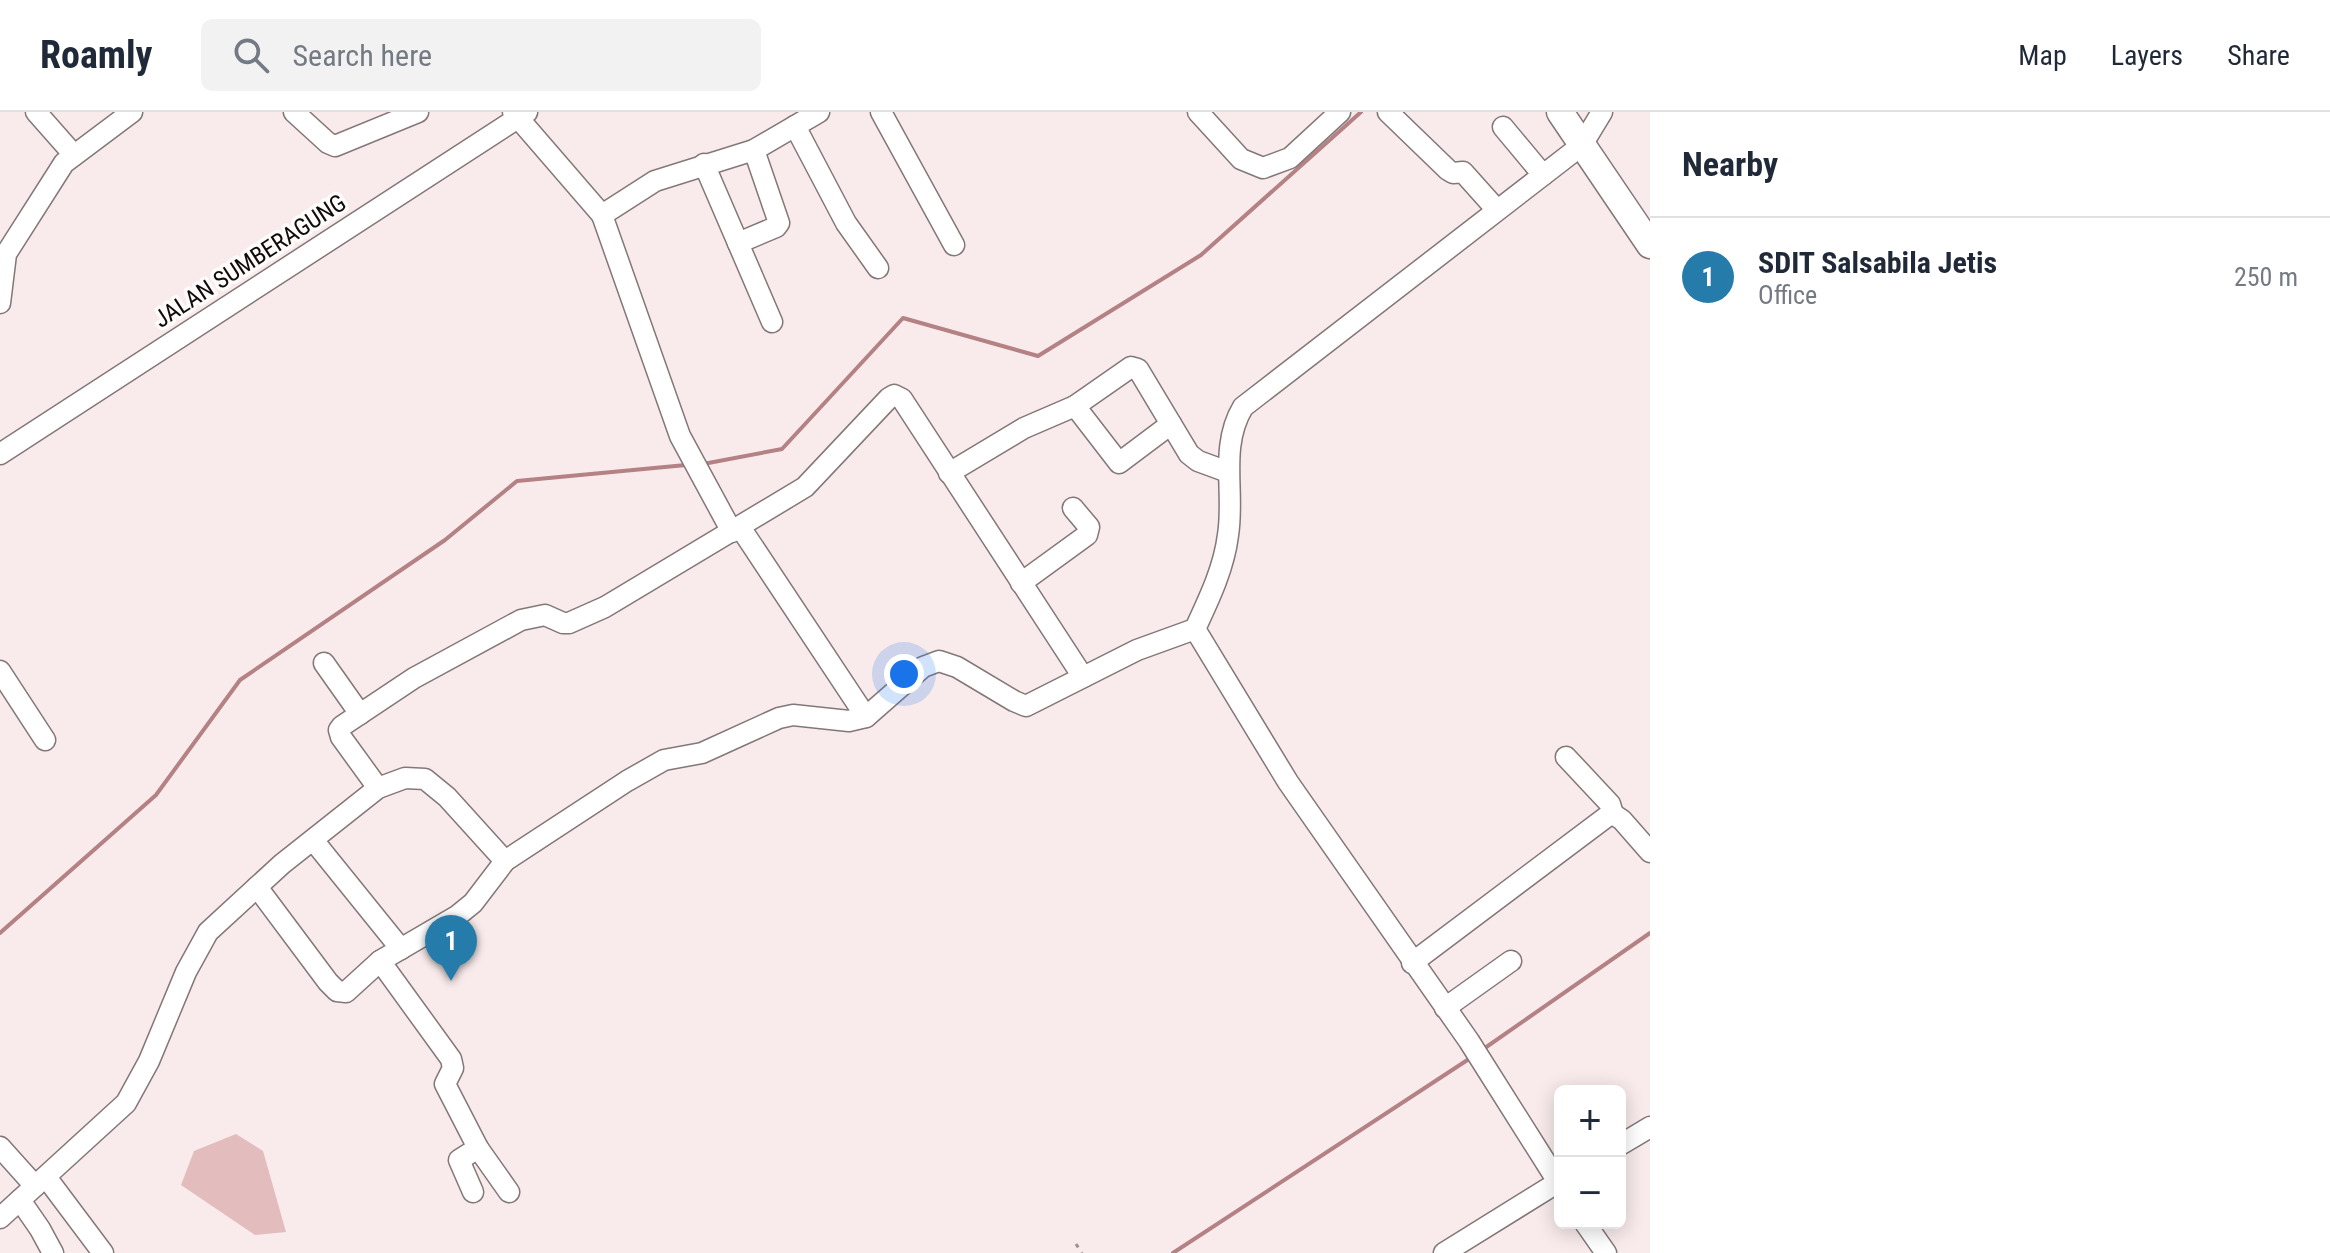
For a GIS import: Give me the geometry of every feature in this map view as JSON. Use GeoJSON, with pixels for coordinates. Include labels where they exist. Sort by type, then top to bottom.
{"type":"FeatureCollection","features":[{"type":"Feature","properties":{"kind":"main road"},"geometry":{"type":"LineString","coordinates":[[1560,112],[1650,245]]}},
{"type":"Feature","properties":{"kind":"street"},"geometry":{"type":"LineString","coordinates":[[36,112],[74,155]]}},
{"type":"Feature","properties":{"kind":"street"},"geometry":{"type":"LineString","coordinates":[[0,303],[2,263],[6,254],[64,163],[132,112]]}},
{"type":"Feature","properties":{"kind":"street"},"geometry":{"type":"LineString","coordinates":[[294,112],[335,146],[418,112]]}},
{"type":"Feature","properties":{"kind":"street"},"geometry":{"type":"LineString","coordinates":[[602,215],[655,181],[754,150],[819,112]]}},
{"type":"Feature","properties":{"kind":"street"},"geometry":{"type":"LineString","coordinates":[[881,112],[954,245]]}},
{"type":"Feature","properties":{"kind":"street"},"geometry":{"type":"LineString","coordinates":[[1198,112],[1241,159],[1263,168],[1290,158],[1340,112]]}},
{"type":"Feature","properties":{"kind":"street"},"geometry":{"type":"LineString","coordinates":[[1388,112],[1448,170],[1463,172],[1497,210]]}},
{"type":"Feature","properties":{"kind":"street"},"geometry":{"type":"LineString","coordinates":[[257,887],[337,991],[346,992],[380,961],[457,916],[473,903],[505,861],[664,760],[702,753],[779,718],[793,715],[849,721],[866,717],[923,667],[939,661],[957,667],[1026,706],[1137,650],[1195,629],[1215,585],[1228,535],[1219,469],[1239,414],[1247,402],[1582,145],[1602,112]]}},
{"type":"Feature","properties":{"kind":"street"},"geometry":{"type":"LineString","coordinates":[[519,114],[602,215],[680,436],[736,530],[866,717]]}},
{"type":"Feature","properties":{"kind":"street","name":"JALAN SUMBERAGUNG"},"geometry":{"type":"LineString","coordinates":[[0,454],[519,114]]}},
{"type":"Feature","properties":{"kind":"street"},"geometry":{"type":"LineString","coordinates":[[795,126],[846,223],[878,268]]}},
{"type":"Feature","properties":{"kind":"street"},"geometry":{"type":"LineString","coordinates":[[1503,127],[1543,175]]}},
{"type":"Feature","properties":{"kind":"street"},"geometry":{"type":"LineString","coordinates":[[738,243],[779,223],[754,150]]}},
{"type":"Feature","properties":{"kind":"street"},"geometry":{"type":"LineString","coordinates":[[704,164],[772,322]]}},
{"type":"Feature","properties":{"kind":"street"},"geometry":{"type":"LineString","coordinates":[[949,473],[1024,428],[1075,406],[1131,367],[1135,367],[1189,454],[1219,469]]}},
{"type":"Feature","properties":{"kind":"street"},"geometry":{"type":"LineString","coordinates":[[378,788],[339,730],[360,714],[414,678],[521,620],[545,615],[569,623],[605,607],[736,530],[805,487],[894,395],[902,399],[1083,677]]}},
{"type":"Feature","properties":{"kind":"street"},"geometry":{"type":"LineString","coordinates":[[1075,406],[1119,463],[1171,424]]}},
{"type":"Feature","properties":{"kind":"street"},"geometry":{"type":"LineString","coordinates":[[1021,583],[1087,535],[1089,527],[1073,508]]}},
{"type":"Feature","properties":{"kind":"street"},"geometry":{"type":"LineString","coordinates":[[1195,629],[1288,782],[1469,1041],[1554,1175]]}},
{"type":"Feature","properties":{"kind":"street"},"geometry":{"type":"LineString","coordinates":[[324,663],[360,714]]}},
{"type":"Feature","properties":{"kind":"street"},"geometry":{"type":"LineString","coordinates":[[0,671],[45,740]]}},
{"type":"Feature","properties":{"kind":"street"},"geometry":{"type":"LineString","coordinates":[[1566,757],[1610,804],[1613,814],[1650,852]]}},
{"type":"Feature","properties":{"kind":"street"},"geometry":{"type":"LineString","coordinates":[[0,1218],[126,1103],[149,1061],[186,972],[208,932],[257,887],[378,788],[405,778],[425,779],[447,797],[505,861]]}},
{"type":"Feature","properties":{"kind":"street"},"geometry":{"type":"LineString","coordinates":[[1412,963],[1613,814]]}},
{"type":"Feature","properties":{"kind":"street"},"geometry":{"type":"LineString","coordinates":[[313,840],[401,949]]}},
{"type":"Feature","properties":{"kind":"street"},"geometry":{"type":"LineString","coordinates":[[380,961],[451,1059],[453,1068],[445,1084],[478,1148],[509,1192]]}},
{"type":"Feature","properties":{"kind":"street"},"geometry":{"type":"LineString","coordinates":[[1445,1008],[1511,961]]}},
{"type":"Feature","properties":{"kind":"street"},"geometry":{"type":"LineString","coordinates":[[1626,1141],[1650,1127]]}},
{"type":"Feature","properties":{"kind":"street"},"geometry":{"type":"LineString","coordinates":[[0,1147],[34,1188],[103,1253]]}},
{"type":"Feature","properties":{"kind":"street"},"geometry":{"type":"LineString","coordinates":[[473,1192],[459,1160],[478,1148]]}},
{"type":"Feature","properties":{"kind":"street"},"geometry":{"type":"LineString","coordinates":[[1444,1253],[1554,1186]]}},
{"type":"Feature","properties":{"kind":"street"},"geometry":{"type":"LineString","coordinates":[[34,1188],[40,1229],[53,1253]]}},
{"type":"Feature","properties":{"kind":"street"},"geometry":{"type":"LineString","coordinates":[[1589,1229],[1606,1253]]}},
{"type":"Feature","properties":{"kind":"path"},"geometry":{"type":"LineString","coordinates":[[1076,1244],[1082,1253]]}},
{"type":"Feature","properties":{"kind":"shaded area"},"geometry":{"type":"Polygon","coordinates":[[[236,1134],[263,1151],[286,1232],[255,1235],[181,1185],[194,1151],[236,1134]]]}},
{"type":"Feature","properties":{"kind":"waterway"},"geometry":{"type":"LineString","coordinates":[[703,464],[782,449],[903,318],[1038,356],[1201,255],[1361,112]]}},
{"type":"Feature","properties":{"kind":"waterway"},"geometry":{"type":"LineString","coordinates":[[0,933],[156,795],[240,680],[445,540],[517,481],[686,465]]}},
{"type":"Feature","properties":{"kind":"waterway"},"geometry":{"type":"LineString","coordinates":[[1482,1050],[1650,933]]}},
{"type":"Feature","properties":{"kind":"waterway"},"geometry":{"type":"LineString","coordinates":[[1173,1253],[1472,1057]]}},
{"type":"Feature","properties":{"kind":"place","name":"SDIT Salsabila Jetis"},"geometry":{"type":"Point","coordinates":[451,981]}}]}
